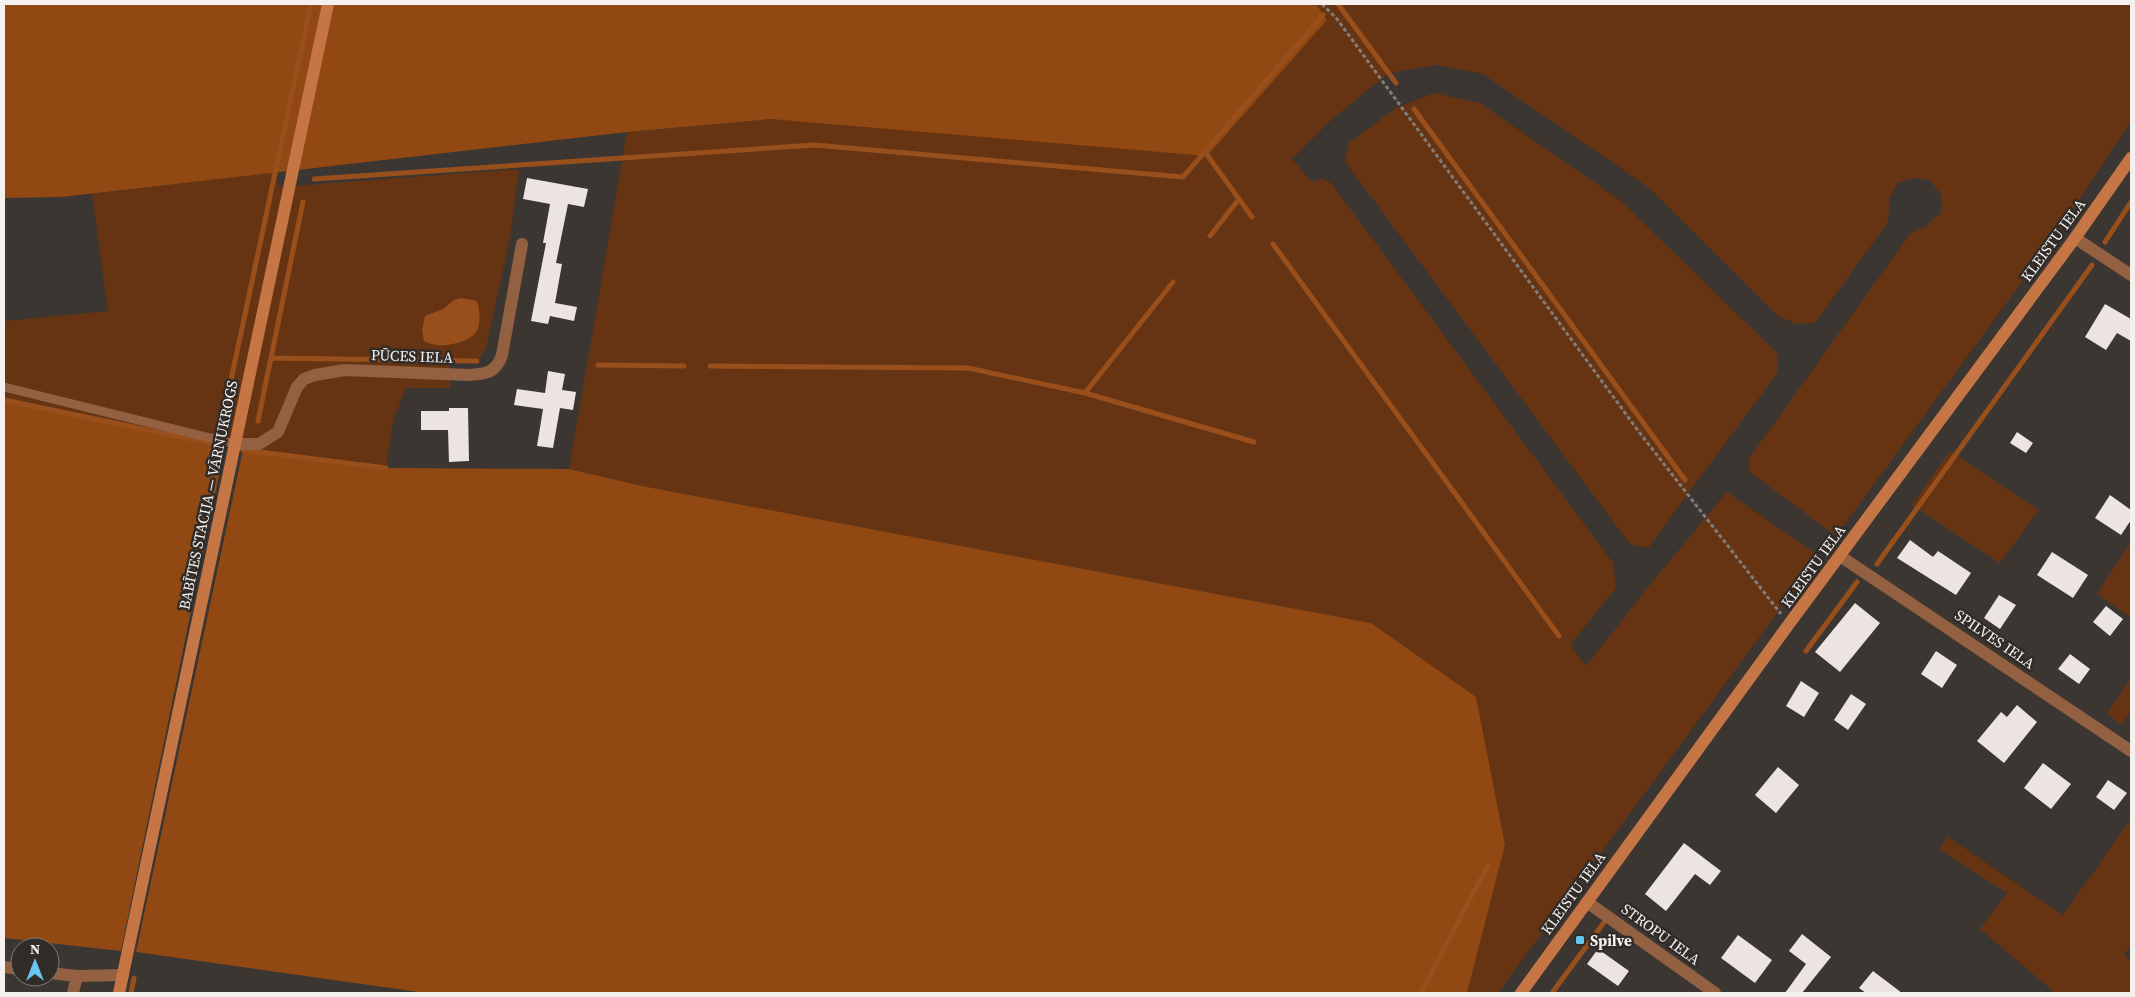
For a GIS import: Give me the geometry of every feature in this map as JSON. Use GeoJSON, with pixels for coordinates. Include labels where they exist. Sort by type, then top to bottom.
{"type":"FeatureCollection","features":[{"type":"Feature","properties":{"kind":"street","name":"BABĪTES STACIJA — VĀRNUKROGS"},"geometry":{"type":"LineString","coordinates":[[119,993],[328,4]]}},
{"type":"Feature","properties":{"kind":"street","name":"KLEISTU IELA"},"geometry":{"type":"LineString","coordinates":[[1521,993],[1789,624],[2075,238],[2131,158]]}},
{"type":"Feature","properties":{"kind":"street"},"geometry":{"type":"LineString","coordinates":[[2075,238],[2131,275]]}},
{"type":"Feature","properties":{"kind":"street","name":"PŪCES IELA"},"geometry":{"type":"LineString","coordinates":[[235,444],[259,444],[278,432],[297,387],[304,379],[315,375],[345,370],[469,375],[486,374],[494,370],[499,365],[502,355],[522,244]]}},
{"type":"Feature","properties":{"kind":"street","name":"SPILVES IELA"},"geometry":{"type":"LineString","coordinates":[[1840,556],[2131,751]]}},
{"type":"Feature","properties":{"kind":"street","name":"STROPU IELA"},"geometry":{"type":"LineString","coordinates":[[1587,902],[1715,993]]}},
{"type":"Feature","properties":{"kind":"street"},"geometry":{"type":"LineString","coordinates":[[60,974],[76,976],[123,975]]}},
{"type":"Feature","properties":{"kind":"street"},"geometry":{"type":"LineString","coordinates":[[73,993],[76,976]]}},
{"type":"Feature","properties":{"kind":"lane"},"geometry":{"type":"LineString","coordinates":[[4,387],[235,444]]}},
{"type":"Feature","properties":{"kind":"path"},"geometry":{"type":"LineString","coordinates":[[1322,4],[1337,19],[1639,432],[1789,624]]}},
{"type":"Feature","properties":{"kind":"shaded area"},"geometry":{"type":"Polygon","coordinates":[[[4,4],[1316,4],[1327,20],[1207,156],[771,119],[627,132],[62,197],[4,198],[4,4]]]}},
{"type":"Feature","properties":{"kind":"shaded area"},"geometry":{"type":"Polygon","coordinates":[[[1316,4],[2131,4],[2131,121],[2054,238],[1836,536],[1750,472],[1748,460],[1910,234],[1926,226],[1941,213],[1941,195],[1930,180],[1912,178],[1897,183],[1890,198],[1888,222],[1815,323],[1797,324],[1779,317],[1648,187],[1483,74],[1436,65],[1389,73],[1333,118],[1292,159],[1312,182],[1322,179],[1331,183],[1613,563],[1616,588],[1570,645],[1586,666],[1727,492],[1819,556],[1498,993],[1467,993],[1505,845],[1371,623],[642,486],[569,469],[627,132],[771,119],[1327,20],[1316,4]]]}},
{"type":"Feature","properties":{"kind":"shaded area"},"geometry":{"type":"Polygon","coordinates":[[[1434,93],[1480,103],[1621,201],[1778,354],[1778,372],[1648,548],[1630,544],[1345,162],[1349,143],[1396,108],[1434,93]]]}},
{"type":"Feature","properties":{"kind":"shaded area"},"geometry":{"type":"Polygon","coordinates":[[[519,169],[510,238],[486,348],[478,360],[450,358],[450,388],[406,388],[393,421],[386,468],[243,450],[4,400],[4,321],[108,311],[92,194],[274,172],[279,187],[519,169]]]}},
{"type":"Feature","properties":{"kind":"shaded area"},"geometry":{"type":"Polygon","coordinates":[[[461,298],[477,301],[480,318],[477,330],[473,335],[461,342],[448,345],[434,345],[424,341],[422,330],[425,316],[443,309],[454,300],[461,298]]]}},
{"type":"Feature","properties":{"kind":"shaded area"},"geometry":{"type":"Polygon","coordinates":[[[4,400],[225,446],[121,951],[60,944],[60,937],[4,938],[4,400]]]}},
{"type":"Feature","properties":{"kind":"shaded area"},"geometry":{"type":"Polygon","coordinates":[[[243,450],[386,468],[569,469],[642,486],[1371,623],[1476,697],[1505,845],[1467,993],[426,993],[136,952],[243,450]]]}},
{"type":"Feature","properties":{"kind":"shaded area"},"geometry":{"type":"Polygon","coordinates":[[[1950,451],[2039,510],[2000,563],[1912,505],[1950,451]]]}},
{"type":"Feature","properties":{"kind":"shaded area"},"geometry":{"type":"Polygon","coordinates":[[[2131,542],[2131,618],[2097,594],[2131,542]]]}},
{"type":"Feature","properties":{"kind":"shaded area"},"geometry":{"type":"Polygon","coordinates":[[[2131,678],[2131,711],[2122,725],[2107,714],[2131,678]]]}},
{"type":"Feature","properties":{"kind":"shaded area"},"geometry":{"type":"Polygon","coordinates":[[[2131,819],[2131,945],[2124,955],[2131,962],[2131,993],[2055,993],[1980,929],[2007,893],[1939,849],[1948,837],[2063,915],[2131,819]]]}},
{"type":"Feature","properties":{"kind":"building"},"geometry":{"type":"Polygon","coordinates":[[[527,178],[588,189],[584,207],[568,204],[556,263],[562,264],[555,303],[577,307],[574,321],[550,316],[548,324],[531,321],[546,243],[543,243],[550,204],[523,199],[527,178]]]}},
{"type":"Feature","properties":{"kind":"building"},"geometry":{"type":"Polygon","coordinates":[[[2105,304],[2131,319],[2131,341],[2117,333],[2106,350],[2085,337],[2105,304]]]}},
{"type":"Feature","properties":{"kind":"building"},"geometry":{"type":"Polygon","coordinates":[[[548,371],[565,374],[562,390],[576,392],[573,410],[560,408],[553,448],[537,446],[543,409],[514,405],[517,389],[545,393],[548,371]]]}},
{"type":"Feature","properties":{"kind":"building"},"geometry":{"type":"Polygon","coordinates":[[[449,408],[468,408],[469,461],[449,462],[448,430],[421,430],[421,411],[449,411],[449,408]]]}},
{"type":"Feature","properties":{"kind":"building"},"geometry":{"type":"Polygon","coordinates":[[[2017,432],[2033,443],[2026,453],[2010,443],[2017,432]]]}},
{"type":"Feature","properties":{"kind":"building"},"geometry":{"type":"Polygon","coordinates":[[[2110,495],[2131,510],[2131,520],[2121,535],[2095,518],[2110,495]]]}},
{"type":"Feature","properties":{"kind":"building"},"geometry":{"type":"Polygon","coordinates":[[[1910,540],[1933,557],[1938,551],[1971,573],[1956,595],[1897,558],[1910,540]]]}},
{"type":"Feature","properties":{"kind":"building"},"geometry":{"type":"Polygon","coordinates":[[[2052,552],[2088,575],[2073,598],[2037,575],[2052,552]]]}},
{"type":"Feature","properties":{"kind":"building"},"geometry":{"type":"Polygon","coordinates":[[[1999,595],[2016,605],[2000,629],[1984,618],[1999,595]]]}},
{"type":"Feature","properties":{"kind":"building"},"geometry":{"type":"Polygon","coordinates":[[[1855,603],[1880,623],[1840,672],[1815,652],[1855,603]]]}},
{"type":"Feature","properties":{"kind":"building"},"geometry":{"type":"Polygon","coordinates":[[[2106,606],[2123,619],[2110,636],[2093,622],[2106,606]]]}},
{"type":"Feature","properties":{"kind":"building"},"geometry":{"type":"Polygon","coordinates":[[[1936,651],[1957,665],[1942,688],[1921,674],[1936,651]]]}},
{"type":"Feature","properties":{"kind":"building"},"geometry":{"type":"Polygon","coordinates":[[[2070,654],[2090,669],[2079,684],[2058,669],[2070,654]]]}},
{"type":"Feature","properties":{"kind":"building"},"geometry":{"type":"Polygon","coordinates":[[[1801,681],[1819,693],[1804,717],[1786,706],[1801,681]]]}},
{"type":"Feature","properties":{"kind":"building"},"geometry":{"type":"Polygon","coordinates":[[[1851,694],[1866,704],[1848,730],[1834,720],[1851,694]]]}},
{"type":"Feature","properties":{"kind":"building"},"geometry":{"type":"Polygon","coordinates":[[[2017,705],[2037,722],[2004,763],[1977,741],[2001,712],[2007,717],[2017,705]]]}},
{"type":"Feature","properties":{"kind":"building"},"geometry":{"type":"Polygon","coordinates":[[[2043,763],[2071,784],[2051,809],[2024,788],[2043,763]]]}},
{"type":"Feature","properties":{"kind":"building"},"geometry":{"type":"Polygon","coordinates":[[[1778,767],[1799,785],[1776,813],[1755,795],[1778,767]]]}},
{"type":"Feature","properties":{"kind":"building"},"geometry":{"type":"Polygon","coordinates":[[[2108,780],[2127,793],[2114,810],[2096,797],[2108,780]]]}},
{"type":"Feature","properties":{"kind":"building"},"geometry":{"type":"Polygon","coordinates":[[[1684,843],[1721,871],[1710,885],[1695,874],[1666,911],[1645,894],[1684,843]]]}},
{"type":"Feature","properties":{"kind":"building"},"geometry":{"type":"Polygon","coordinates":[[[1802,934],[1831,957],[1802,993],[1785,993],[1806,964],[1789,951],[1802,934]]]}},
{"type":"Feature","properties":{"kind":"building"},"geometry":{"type":"Polygon","coordinates":[[[1738,935],[1772,960],[1755,983],[1721,958],[1738,935]]]}},
{"type":"Feature","properties":{"kind":"building"},"geometry":{"type":"Polygon","coordinates":[[[1598,949],[1629,971],[1618,986],[1587,964],[1598,949]]]}},
{"type":"Feature","properties":{"kind":"building"},"geometry":{"type":"Polygon","coordinates":[[[1873,971],[1902,993],[1866,993],[1859,988],[1873,971]]]}},
{"type":"Feature","properties":{"kind":"waterway"},"geometry":{"type":"LineString","coordinates":[[224,413],[311,4]]}},
{"type":"Feature","properties":{"kind":"waterway"},"geometry":{"type":"LineString","coordinates":[[1338,4],[1396,83]]}},
{"type":"Feature","properties":{"kind":"waterway"},"geometry":{"type":"LineString","coordinates":[[314,179],[815,145],[1183,177],[1323,15]]}},
{"type":"Feature","properties":{"kind":"waterway"},"geometry":{"type":"LineString","coordinates":[[1414,109],[1685,480]]}},
{"type":"Feature","properties":{"kind":"waterway"},"geometry":{"type":"LineString","coordinates":[[1205,152],[1239,199],[1210,236]]}},
{"type":"Feature","properties":{"kind":"waterway"},"geometry":{"type":"LineString","coordinates":[[1239,199],[1252,217]]}},
{"type":"Feature","properties":{"kind":"waterway"},"geometry":{"type":"LineString","coordinates":[[258,421],[303,202]]}},
{"type":"Feature","properties":{"kind":"waterway"},"geometry":{"type":"LineString","coordinates":[[2105,242],[2131,202]]}},
{"type":"Feature","properties":{"kind":"waterway"},"geometry":{"type":"LineString","coordinates":[[1273,244],[1559,636]]}},
{"type":"Feature","properties":{"kind":"waterway"},"geometry":{"type":"LineString","coordinates":[[1877,564],[2092,265]]}},
{"type":"Feature","properties":{"kind":"waterway"},"geometry":{"type":"LineString","coordinates":[[710,366],[968,368],[1085,393],[1173,282]]}},
{"type":"Feature","properties":{"kind":"waterway"},"geometry":{"type":"LineString","coordinates":[[271,358],[477,361]]}},
{"type":"Feature","properties":{"kind":"waterway"},"geometry":{"type":"LineString","coordinates":[[598,365],[684,366]]}},
{"type":"Feature","properties":{"kind":"waterway"},"geometry":{"type":"LineString","coordinates":[[1085,393],[1254,442]]}},
{"type":"Feature","properties":{"kind":"waterway"},"geometry":{"type":"LineString","coordinates":[[4,400],[220,445]]}},
{"type":"Feature","properties":{"kind":"waterway"},"geometry":{"type":"LineString","coordinates":[[243,450],[386,468]]}},
{"type":"Feature","properties":{"kind":"waterway"},"geometry":{"type":"LineString","coordinates":[[1806,651],[1857,582]]}},
{"type":"Feature","properties":{"kind":"waterway"},"geometry":{"type":"LineString","coordinates":[[1421,993],[1488,865]]}},
{"type":"Feature","properties":{"kind":"waterway"},"geometry":{"type":"LineString","coordinates":[[1552,993],[1605,921]]}},
{"type":"Feature","properties":{"kind":"waterway"},"geometry":{"type":"LineString","coordinates":[[131,993],[134,978]]}},
{"type":"Feature","properties":{"kind":"place","name":"Spilve"},"geometry":{"type":"Point","coordinates":[1580,940]}}]}
